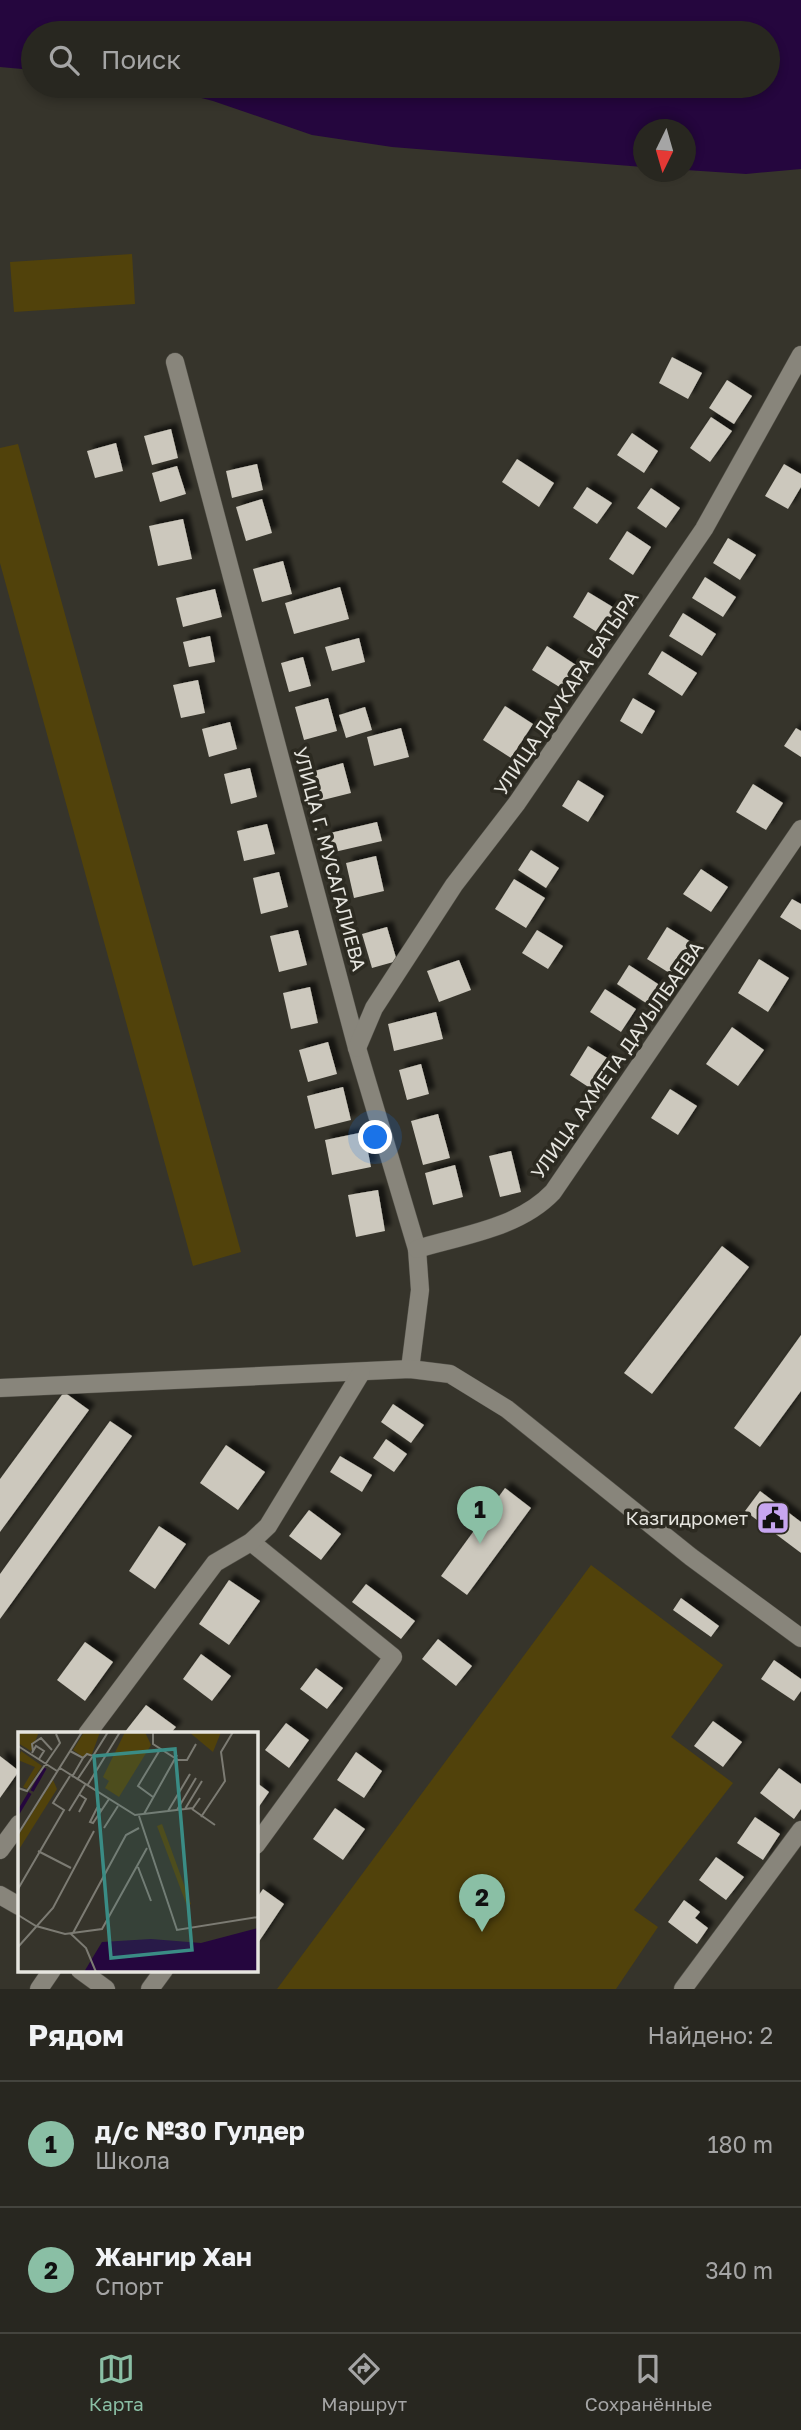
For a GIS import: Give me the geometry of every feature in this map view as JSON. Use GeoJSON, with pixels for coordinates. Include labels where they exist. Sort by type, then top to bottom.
{"type":"FeatureCollection","features":[{"type":"Feature","properties":{"kind":"street","name":"УЛИЦА ДАУКАРА БАТЫРА"},"geometry":{"type":"LineString","coordinates":[[357,1048],[374,1008],[454,885],[517,803],[704,529],[801,355]]}},
{"type":"Feature","properties":{"kind":"street","name":"УЛИЦА Г. МУСАГАЛИЕВА"},"geometry":{"type":"LineString","coordinates":[[175,362],[357,1048],[417,1249],[420,1290],[410,1369]]}},
{"type":"Feature","properties":{"kind":"street","name":"УЛИЦА АХМЕТА ДАУЫЛБАЕВА"},"geometry":{"type":"LineString","coordinates":[[417,1249],[521,1218],[553,1192],[801,829]]}},
{"type":"Feature","properties":{"kind":"street"},"geometry":{"type":"LineString","coordinates":[[0,1388],[360,1374],[410,1369],[450,1374],[507,1409],[691,1557],[801,1638]]}},
{"type":"Feature","properties":{"kind":"street"},"geometry":{"type":"LineString","coordinates":[[88,1732],[215,1563],[251,1542],[268,1526],[360,1374]]}},
{"type":"Feature","properties":{"kind":"street"},"geometry":{"type":"LineString","coordinates":[[251,1542],[393,1657],[257,1844]]}},
{"type":"Feature","properties":{"kind":"street"},"geometry":{"type":"LineString","coordinates":[[0,1850],[18,1825]]}},
{"type":"Feature","properties":{"kind":"street"},"geometry":{"type":"LineString","coordinates":[[683,1989],[801,1830]]}},
{"type":"Feature","properties":{"kind":"street"},"geometry":{"type":"LineString","coordinates":[[0,1895],[18,1905]]}},
{"type":"Feature","properties":{"kind":"street"},"geometry":{"type":"LineString","coordinates":[[39,1989],[51,1972]]}},
{"type":"Feature","properties":{"kind":"street"},"geometry":{"type":"LineString","coordinates":[[83,1972],[106,1989]]}},
{"type":"Feature","properties":{"kind":"street"},"geometry":{"type":"LineString","coordinates":[[149,1989],[162,1972]]}},
{"type":"Feature","properties":{"kind":"shaded area"},"geometry":{"type":"Polygon","coordinates":[[[0,0],[801,0],[801,169],[746,174],[696,171],[696,119],[633,119],[633,166],[392,147],[312,135],[201,98],[780,98],[780,21],[21,21],[21,69],[0,67],[0,0]]]}},
{"type":"Feature","properties":{"kind":"shaded area"},"geometry":{"type":"Polygon","coordinates":[[[132,254],[135,304],[14,312],[10,262],[132,254]]]}},
{"type":"Feature","properties":{"kind":"shaded area"},"geometry":{"type":"Polygon","coordinates":[[[18,444],[241,1252],[193,1266],[0,563],[0,448],[18,444]]]}},
{"type":"Feature","properties":{"kind":"shaded area"},"geometry":{"type":"Polygon","coordinates":[[[591,1565],[723,1665],[671,1737],[733,1783],[634,1910],[658,1927],[616,1989],[277,1989],[591,1565]]]}},
{"type":"Feature","properties":{"kind":"building"},"geometry":{"type":"Polygon","coordinates":[[[672,357],[702,373],[688,399],[659,383],[672,357]]]}},
{"type":"Feature","properties":{"kind":"building"},"geometry":{"type":"Polygon","coordinates":[[[727,380],[752,396],[734,424],[709,408],[727,380]]]}},
{"type":"Feature","properties":{"kind":"building"},"geometry":{"type":"Polygon","coordinates":[[[711,417],[732,431],[710,462],[690,448],[711,417]]]}},
{"type":"Feature","properties":{"kind":"building"},"geometry":{"type":"Polygon","coordinates":[[[171,429],[178,458],[152,465],[144,436],[171,429]]]}},
{"type":"Feature","properties":{"kind":"building"},"geometry":{"type":"Polygon","coordinates":[[[632,433],[658,451],[644,473],[617,455],[632,433]]]}},
{"type":"Feature","properties":{"kind":"building"},"geometry":{"type":"Polygon","coordinates":[[[116,443],[123,471],[95,478],[87,451],[116,443]]]}},
{"type":"Feature","properties":{"kind":"building"},"geometry":{"type":"Polygon","coordinates":[[[517,459],[554,483],[539,507],[502,482],[517,459]]]}},
{"type":"Feature","properties":{"kind":"building"},"geometry":{"type":"Polygon","coordinates":[[[257,464],[263,490],[232,498],[226,471],[257,464]]]}},
{"type":"Feature","properties":{"kind":"building"},"geometry":{"type":"Polygon","coordinates":[[[784,464],[801,474],[801,487],[788,509],[765,496],[784,464]]]}},
{"type":"Feature","properties":{"kind":"building"},"geometry":{"type":"Polygon","coordinates":[[[177,466],[186,494],[160,502],[152,473],[177,466]]]}},
{"type":"Feature","properties":{"kind":"building"},"geometry":{"type":"Polygon","coordinates":[[[587,487],[612,503],[597,524],[573,508],[587,487]]]}},
{"type":"Feature","properties":{"kind":"building"},"geometry":{"type":"Polygon","coordinates":[[[651,488],[680,508],[666,528],[637,508],[651,488]]]}},
{"type":"Feature","properties":{"kind":"building"},"geometry":{"type":"Polygon","coordinates":[[[262,499],[272,533],[246,541],[236,507],[262,499]]]}},
{"type":"Feature","properties":{"kind":"building"},"geometry":{"type":"Polygon","coordinates":[[[183,519],[192,559],[158,566],[149,526],[183,519]]]}},
{"type":"Feature","properties":{"kind":"building"},"geometry":{"type":"Polygon","coordinates":[[[627,531],[651,547],[633,575],[609,559],[627,531]]]}},
{"type":"Feature","properties":{"kind":"building"},"geometry":{"type":"Polygon","coordinates":[[[728,538],[756,555],[740,580],[713,563],[728,538]]]}},
{"type":"Feature","properties":{"kind":"building"},"geometry":{"type":"Polygon","coordinates":[[[283,561],[292,594],[262,602],[253,569],[283,561]]]}},
{"type":"Feature","properties":{"kind":"building"},"geometry":{"type":"Polygon","coordinates":[[[705,577],[736,597],[723,617],[692,598],[705,577]]]}},
{"type":"Feature","properties":{"kind":"building"},"geometry":{"type":"Polygon","coordinates":[[[340,587],[349,619],[294,634],[285,603],[340,587]]]}},
{"type":"Feature","properties":{"kind":"building"},"geometry":{"type":"Polygon","coordinates":[[[215,589],[222,617],[183,627],[176,598],[215,589]]]}},
{"type":"Feature","properties":{"kind":"building"},"geometry":{"type":"Polygon","coordinates":[[[588,592],[616,609],[600,634],[573,617],[588,592]]]}},
{"type":"Feature","properties":{"kind":"building"},"geometry":{"type":"Polygon","coordinates":[[[683,613],[716,634],[702,656],[669,636],[683,613]]]}},
{"type":"Feature","properties":{"kind":"building"},"geometry":{"type":"Polygon","coordinates":[[[210,636],[215,662],[189,667],[183,642],[210,636]]]}},
{"type":"Feature","properties":{"kind":"building"},"geometry":{"type":"Polygon","coordinates":[[[359,638],[365,662],[332,671],[325,647],[359,638]]]}},
{"type":"Feature","properties":{"kind":"building"},"geometry":{"type":"Polygon","coordinates":[[[547,646],[576,665],[561,688],[532,670],[547,646]]]}},
{"type":"Feature","properties":{"kind":"building"},"geometry":{"type":"Polygon","coordinates":[[[662,651],[697,673],[682,696],[648,674],[662,651]]]}},
{"type":"Feature","properties":{"kind":"building"},"geometry":{"type":"Polygon","coordinates":[[[303,657],[311,686],[289,692],[281,663],[303,657]]]}},
{"type":"Feature","properties":{"kind":"building"},"geometry":{"type":"Polygon","coordinates":[[[198,680],[205,713],[181,718],[173,685],[198,680]]]}},
{"type":"Feature","properties":{"kind":"building"},"geometry":{"type":"Polygon","coordinates":[[[328,698],[337,731],[304,740],[295,707],[328,698]]]}},
{"type":"Feature","properties":{"kind":"building"},"geometry":{"type":"Polygon","coordinates":[[[633,698],[655,711],[642,734],[620,721],[633,698]]]}},
{"type":"Feature","properties":{"kind":"building"},"geometry":{"type":"Polygon","coordinates":[[[505,706],[533,724],[511,758],[483,740],[505,706]]]}},
{"type":"Feature","properties":{"kind":"building"},"geometry":{"type":"Polygon","coordinates":[[[365,707],[372,730],[346,738],[339,715],[365,707]]]}},
{"type":"Feature","properties":{"kind":"building"},"geometry":{"type":"Polygon","coordinates":[[[230,722],[237,749],[209,757],[202,729],[230,722]]]}},
{"type":"Feature","properties":{"kind":"building"},"geometry":{"type":"Polygon","coordinates":[[[401,728],[409,757],[374,766],[367,737],[401,728]]]}},
{"type":"Feature","properties":{"kind":"building"},"geometry":{"type":"Polygon","coordinates":[[[796,728],[801,731],[801,757],[784,746],[796,728]]]}},
{"type":"Feature","properties":{"kind":"building"},"geometry":{"type":"Polygon","coordinates":[[[343,763],[351,793],[319,801],[311,772],[343,763]]]}},
{"type":"Feature","properties":{"kind":"building"},"geometry":{"type":"Polygon","coordinates":[[[250,768],[257,797],[231,804],[224,774],[250,768]]]}},
{"type":"Feature","properties":{"kind":"building"},"geometry":{"type":"Polygon","coordinates":[[[578,780],[604,796],[588,822],[562,806],[578,780]]]}},
{"type":"Feature","properties":{"kind":"building"},"geometry":{"type":"Polygon","coordinates":[[[753,784],[783,803],[766,830],[736,812],[753,784]]]}},
{"type":"Feature","properties":{"kind":"building"},"geometry":{"type":"Polygon","coordinates":[[[377,822],[382,841],[330,853],[326,834],[377,822]]]}},
{"type":"Feature","properties":{"kind":"building"},"geometry":{"type":"Polygon","coordinates":[[[267,824],[275,854],[244,861],[237,831],[267,824]]]}},
{"type":"Feature","properties":{"kind":"building"},"geometry":{"type":"Polygon","coordinates":[[[531,850],[559,868],[546,888],[518,870],[531,850]]]}},
{"type":"Feature","properties":{"kind":"building"},"geometry":{"type":"Polygon","coordinates":[[[376,856],[384,891],[354,898],[346,863],[376,856]]]}},
{"type":"Feature","properties":{"kind":"building"},"geometry":{"type":"Polygon","coordinates":[[[701,869],[728,887],[711,912],[683,894],[701,869]]]}},
{"type":"Feature","properties":{"kind":"building"},"geometry":{"type":"Polygon","coordinates":[[[279,872],[288,907],[261,914],[253,878],[279,872]]]}},
{"type":"Feature","properties":{"kind":"building"},"geometry":{"type":"Polygon","coordinates":[[[514,879],[545,898],[526,928],[495,909],[514,879]]]}},
{"type":"Feature","properties":{"kind":"building"},"geometry":{"type":"Polygon","coordinates":[[[792,899],[801,904],[801,930],[780,917],[792,899]]]}},
{"type":"Feature","properties":{"kind":"building"},"geometry":{"type":"Polygon","coordinates":[[[387,927],[397,961],[372,968],[362,934],[387,927]]]}},
{"type":"Feature","properties":{"kind":"building"},"geometry":{"type":"Polygon","coordinates":[[[667,927],[691,942],[671,974],[647,959],[667,927]]]}},
{"type":"Feature","properties":{"kind":"building"},"geometry":{"type":"Polygon","coordinates":[[[298,930],[307,965],[279,972],[270,936],[298,930]]]}},
{"type":"Feature","properties":{"kind":"building"},"geometry":{"type":"Polygon","coordinates":[[[537,930],[563,946],[548,969],[522,953],[537,930]]]}},
{"type":"Feature","properties":{"kind":"building"},"geometry":{"type":"Polygon","coordinates":[[[759,959],[789,978],[768,1012],[738,993],[759,959]]]}},
{"type":"Feature","properties":{"kind":"building"},"geometry":{"type":"Polygon","coordinates":[[[459,960],[471,990],[439,1002],[427,971],[459,960]]]}},
{"type":"Feature","properties":{"kind":"building"},"geometry":{"type":"Polygon","coordinates":[[[629,965],[661,986],[649,1005],[617,984],[629,965]]]}},
{"type":"Feature","properties":{"kind":"building"},"geometry":{"type":"Polygon","coordinates":[[[310,987],[318,1023],[291,1029],[283,993],[310,987]]]}},
{"type":"Feature","properties":{"kind":"building"},"geometry":{"type":"Polygon","coordinates":[[[605,989],[636,1009],[621,1032],[590,1012],[605,989]]]}},
{"type":"Feature","properties":{"kind":"building"},"geometry":{"type":"Polygon","coordinates":[[[436,1012],[443,1039],[394,1051],[388,1024],[436,1012]]]}},
{"type":"Feature","properties":{"kind":"building"},"geometry":{"type":"Polygon","coordinates":[[[732,1027],[764,1050],[738,1086],[706,1064],[732,1027]]]}},
{"type":"Feature","properties":{"kind":"building"},"geometry":{"type":"Polygon","coordinates":[[[328,1042],[337,1074],[308,1082],[299,1050],[328,1042]]]}},
{"type":"Feature","properties":{"kind":"building"},"geometry":{"type":"Polygon","coordinates":[[[588,1046],[612,1061],[593,1090],[570,1075],[588,1046]]]}},
{"type":"Feature","properties":{"kind":"building"},"geometry":{"type":"Polygon","coordinates":[[[421,1064],[429,1094],[407,1100],[399,1070],[421,1064]]]}},
{"type":"Feature","properties":{"kind":"building"},"geometry":{"type":"Polygon","coordinates":[[[343,1087],[351,1120],[315,1129],[307,1096],[343,1087]]]}},
{"type":"Feature","properties":{"kind":"building"},"geometry":{"type":"Polygon","coordinates":[[[670,1089],[697,1106],[678,1135],[651,1118],[670,1089]]]}},
{"type":"Feature","properties":{"kind":"building"},"geometry":{"type":"Polygon","coordinates":[[[438,1114],[450,1158],[423,1165],[411,1121],[438,1114]]]}},
{"type":"Feature","properties":{"kind":"building"},"geometry":{"type":"Polygon","coordinates":[[[364,1132],[371,1167],[332,1175],[325,1140],[364,1132]]]}},
{"type":"Feature","properties":{"kind":"building"},"geometry":{"type":"Polygon","coordinates":[[[511,1151],[521,1192],[500,1197],[489,1156],[511,1151]]]}},
{"type":"Feature","properties":{"kind":"building"},"geometry":{"type":"Polygon","coordinates":[[[455,1165],[463,1197],[433,1205],[425,1173],[455,1165]]]}},
{"type":"Feature","properties":{"kind":"building"},"geometry":{"type":"Polygon","coordinates":[[[378,1190],[385,1231],[356,1237],[348,1195],[378,1190]]]}},
{"type":"Feature","properties":{"kind":"building"},"geometry":{"type":"Polygon","coordinates":[[[722,1246],[749,1267],[652,1394],[624,1373],[722,1246]]]}},
{"type":"Feature","properties":{"kind":"building"},"geometry":{"type":"Polygon","coordinates":[[[801,1335],[801,1391],[760,1447],[734,1428],[801,1335]]]}},
{"type":"Feature","properties":{"kind":"building"},"geometry":{"type":"Polygon","coordinates":[[[64,1392],[89,1410],[0,1532],[0,1479],[64,1392]]]}},
{"type":"Feature","properties":{"kind":"building"},"geometry":{"type":"Polygon","coordinates":[[[393,1404],[424,1425],[411,1443],[381,1422],[393,1404]]]}},
{"type":"Feature","properties":{"kind":"building"},"geometry":{"type":"Polygon","coordinates":[[[110,1421],[132,1436],[0,1619],[0,1574],[110,1421]]]}},
{"type":"Feature","properties":{"kind":"building"},"geometry":{"type":"Polygon","coordinates":[[[386,1439],[407,1454],[394,1472],[373,1458],[386,1439]]]}},
{"type":"Feature","properties":{"kind":"building"},"geometry":{"type":"Polygon","coordinates":[[[226,1445],[265,1472],[238,1510],[200,1483],[226,1445]]]}},
{"type":"Feature","properties":{"kind":"building"},"geometry":{"type":"Polygon","coordinates":[[[340,1456],[372,1475],[362,1492],[330,1472],[340,1456]]]}},
{"type":"Feature","properties":{"kind":"building"},"geometry":{"type":"Polygon","coordinates":[[[505,1488],[531,1508],[467,1595],[441,1576],[505,1488]]]}},
{"type":"Feature","properties":{"kind":"building","name":"Казгидромет"},"geometry":{"type":"Polygon","coordinates":[[[760,1491],[801,1522],[801,1553],[745,1511],[760,1491]]]}},
{"type":"Feature","properties":{"kind":"building"},"geometry":{"type":"Polygon","coordinates":[[[309,1510],[341,1534],[321,1560],[289,1536],[309,1510]]]}},
{"type":"Feature","properties":{"kind":"building"},"geometry":{"type":"Polygon","coordinates":[[[159,1526],[186,1544],[155,1589],[129,1571],[159,1526]]]}},
{"type":"Feature","properties":{"kind":"building"},"geometry":{"type":"Polygon","coordinates":[[[229,1580],[260,1601],[229,1645],[199,1624],[229,1580]]]}},
{"type":"Feature","properties":{"kind":"building"},"geometry":{"type":"Polygon","coordinates":[[[366,1584],[415,1621],[401,1639],[352,1602],[366,1584]]]}},
{"type":"Feature","properties":{"kind":"building"},"geometry":{"type":"Polygon","coordinates":[[[681,1598],[719,1626],[711,1637],[673,1610],[681,1598]]]}},
{"type":"Feature","properties":{"kind":"building"},"geometry":{"type":"Polygon","coordinates":[[[438,1639],[472,1666],[456,1686],[422,1659],[438,1639]]]}},
{"type":"Feature","properties":{"kind":"building"},"geometry":{"type":"Polygon","coordinates":[[[85,1642],[113,1662],[85,1701],[57,1680],[85,1642]]]}},
{"type":"Feature","properties":{"kind":"building"},"geometry":{"type":"Polygon","coordinates":[[[201,1654],[231,1676],[212,1701],[183,1679],[201,1654]]]}},
{"type":"Feature","properties":{"kind":"building"},"geometry":{"type":"Polygon","coordinates":[[[774,1660],[801,1679],[801,1691],[794,1701],[761,1679],[774,1660]]]}},
{"type":"Feature","properties":{"kind":"building"},"geometry":{"type":"Polygon","coordinates":[[[316,1668],[343,1688],[327,1709],[300,1689],[316,1668]]]}},
{"type":"Feature","properties":{"kind":"building"},"geometry":{"type":"Polygon","coordinates":[[[146,1705],[176,1727],[172,1732],[125,1732],[146,1705]]]}},
{"type":"Feature","properties":{"kind":"building"},"geometry":{"type":"Polygon","coordinates":[[[713,1721],[742,1742],[723,1767],[694,1746],[713,1721]]]}},
{"type":"Feature","properties":{"kind":"building"},"geometry":{"type":"Polygon","coordinates":[[[286,1723],[309,1740],[289,1768],[265,1750],[286,1723]]]}},
{"type":"Feature","properties":{"kind":"building"},"geometry":{"type":"Polygon","coordinates":[[[356,1752],[382,1771],[364,1798],[337,1780],[356,1752]]]}},
{"type":"Feature","properties":{"kind":"building"},"geometry":{"type":"Polygon","coordinates":[[[0,1756],[18,1772],[0,1798],[0,1756]]]}},
{"type":"Feature","properties":{"kind":"building"},"geometry":{"type":"Polygon","coordinates":[[[779,1768],[801,1784],[801,1809],[794,1819],[760,1793],[779,1768]]]}},
{"type":"Feature","properties":{"kind":"building"},"geometry":{"type":"Polygon","coordinates":[[[257,1783],[269,1792],[257,1810],[257,1783]]]}},
{"type":"Feature","properties":{"kind":"building"},"geometry":{"type":"Polygon","coordinates":[[[335,1808],[365,1829],[343,1860],[313,1839],[335,1808]]]}},
{"type":"Feature","properties":{"kind":"building"},"geometry":{"type":"Polygon","coordinates":[[[755,1817],[780,1834],[763,1860],[737,1843],[755,1817]]]}},
{"type":"Feature","properties":{"kind":"building"},"geometry":{"type":"Polygon","coordinates":[[[716,1857],[744,1877],[726,1900],[699,1880],[716,1857]]]}},
{"type":"Feature","properties":{"kind":"building"},"geometry":{"type":"Polygon","coordinates":[[[263,1889],[284,1904],[257,1944],[257,1898],[263,1889]]]}},
{"type":"Feature","properties":{"kind":"building"},"geometry":{"type":"Polygon","coordinates":[[[684,1900],[700,1912],[695,1918],[708,1928],[697,1944],[668,1922],[684,1900]]]}},
{"type":"Feature","properties":{"kind":"place","name":"Казгидромет"},"geometry":{"type":"Point","coordinates":[773,1518]}},
{"type":"Feature","properties":{"kind":"place","name":"д/с №30 Гулдер"},"geometry":{"type":"Point","coordinates":[480,1544]}},
{"type":"Feature","properties":{"kind":"place","name":"Жангир Хан"},"geometry":{"type":"Point","coordinates":[482,1932]}}]}
